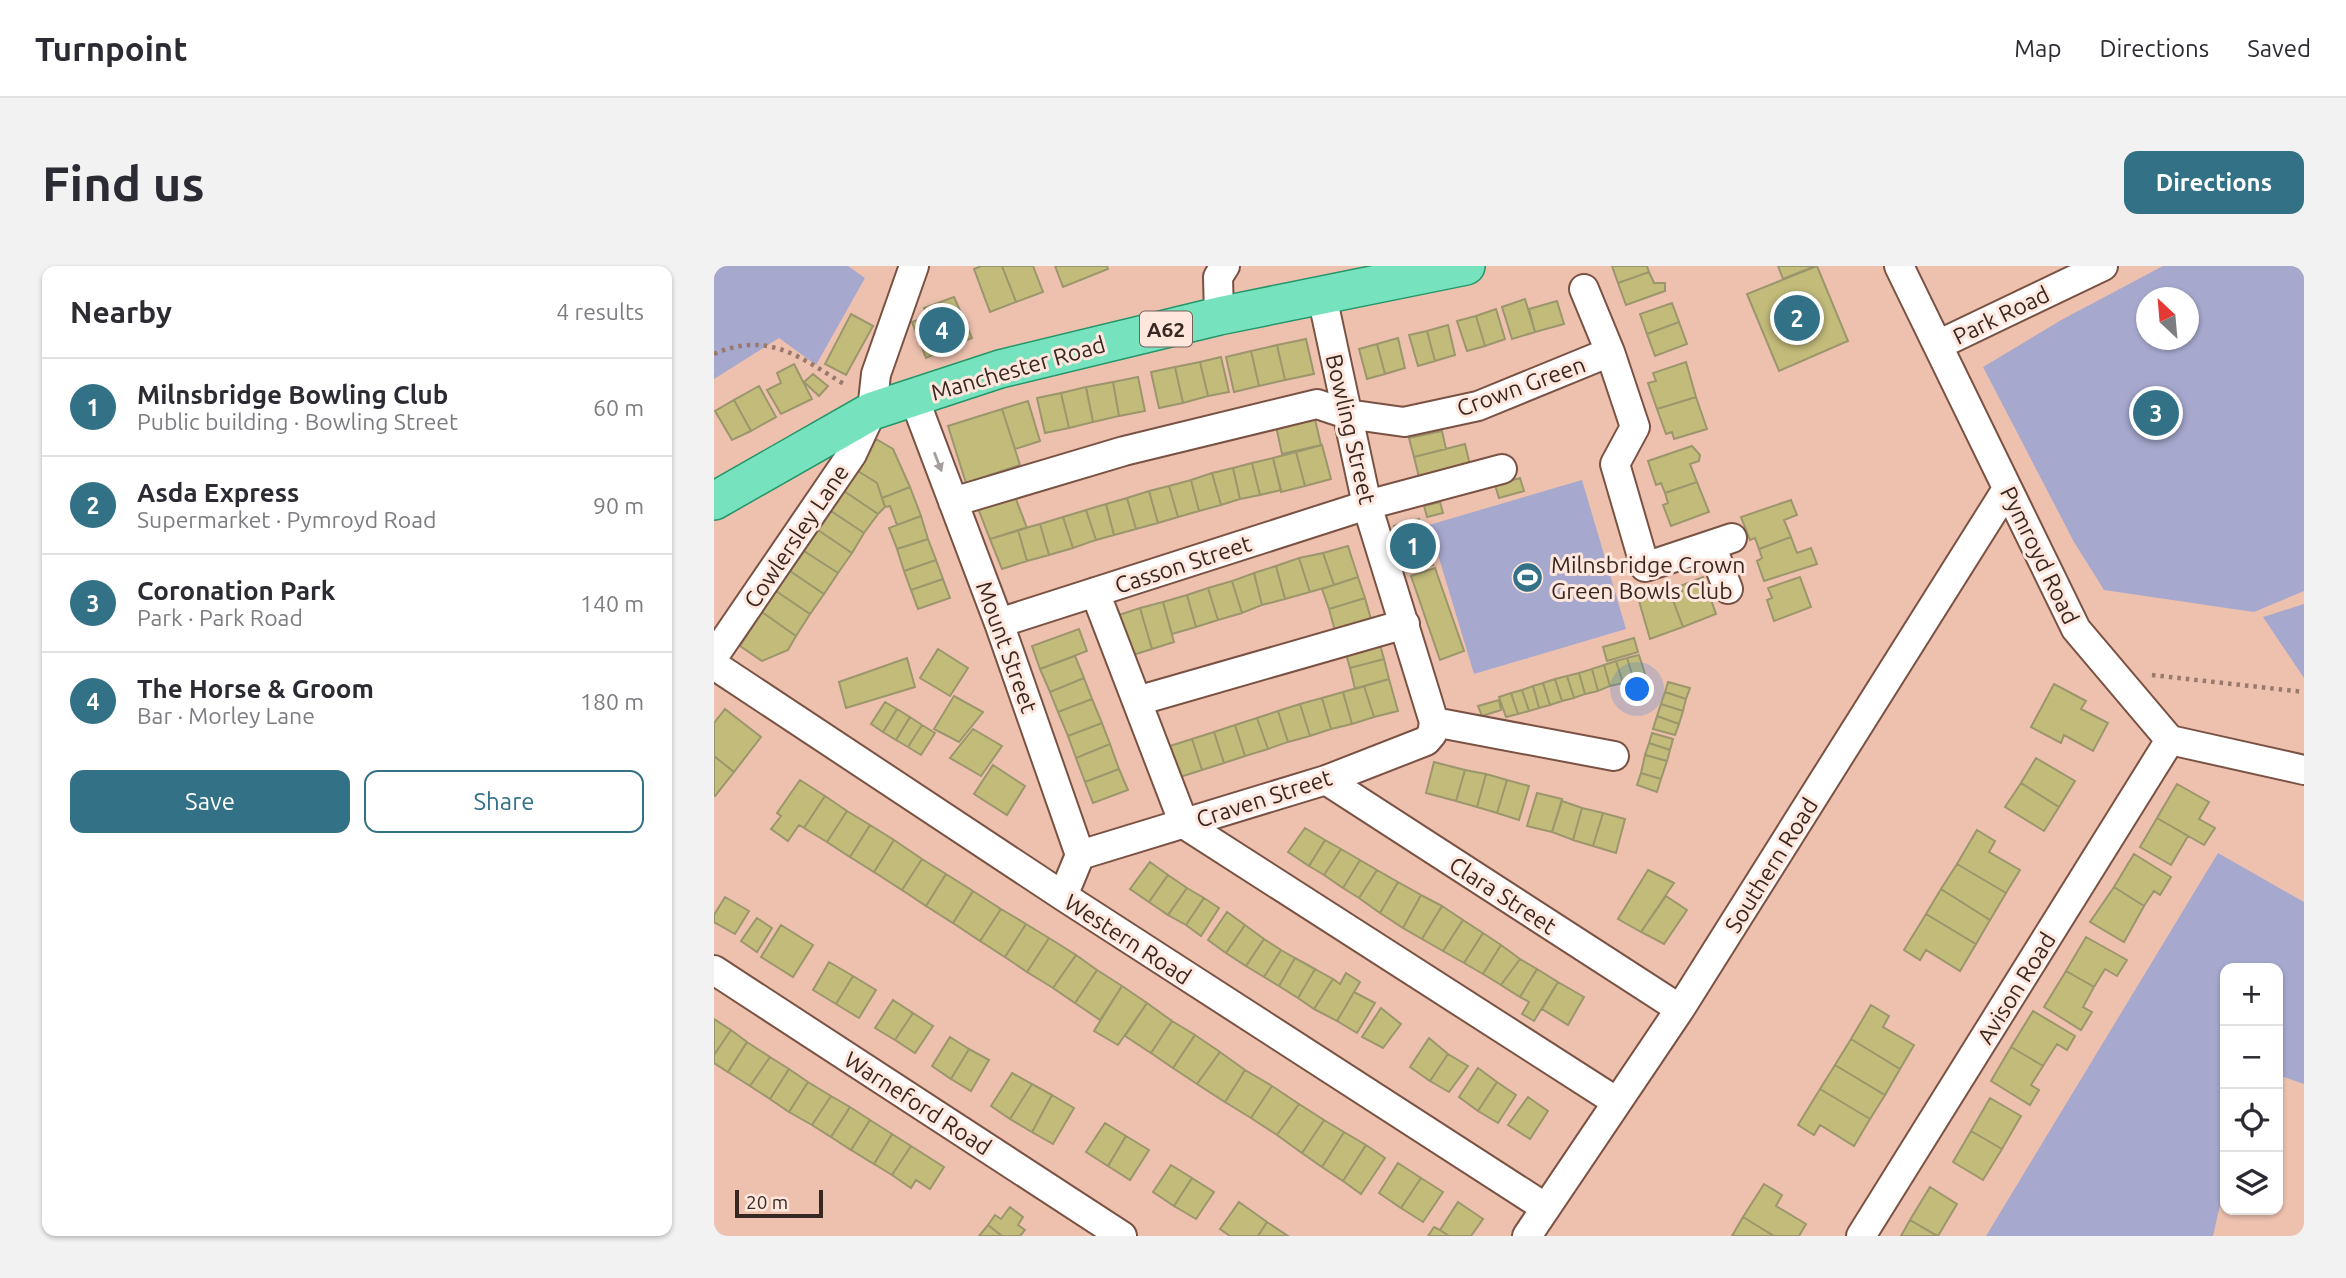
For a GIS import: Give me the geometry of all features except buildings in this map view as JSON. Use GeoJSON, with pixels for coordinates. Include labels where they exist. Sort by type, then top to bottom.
{"type":"FeatureCollection","features":[{"type":"Feature","properties":{"kind":"main road","name":"Manchester Road"},"geometry":{"type":"LineString","coordinates":[[714,501],[872,411],[1000,369],[1219,316],[1466,266]]}},
{"type":"Feature","properties":{"kind":"street","name":"Cowlersley Lane"},"geometry":{"type":"LineString","coordinates":[[714,656],[852,454],[872,411],[876,374],[914,266]]}},
{"type":"Feature","properties":{"kind":"street"},"geometry":{"type":"LineString","coordinates":[[1219,316],[1218,277],[1225,266]]}},
{"type":"Feature","properties":{"kind":"street","name":"Pymroyd Road"},"geometry":{"type":"LineString","coordinates":[[1899,266],[2076,629],[2171,740]]}},
{"type":"Feature","properties":{"kind":"street","name":"Park Road"},"geometry":{"type":"LineString","coordinates":[[1938,345],[2103,266]]}},
{"type":"Feature","properties":{"kind":"street","name":"Crown Green"},"geometry":{"type":"LineString","coordinates":[[1584,289],[1610,352],[1635,427],[1615,464],[1645,567],[1721,541],[1728,589]]}},
{"type":"Feature","properties":{"kind":"street","name":"Bowling Street"},"geometry":{"type":"LineString","coordinates":[[1321,296],[1367,505],[1434,722]]}},
{"type":"Feature","properties":{"kind":"street","name":"Crown Green"},"geometry":{"type":"LineString","coordinates":[[953,502],[1124,451],[1317,404],[1347,414],[1404,422],[1478,406],[1610,352]]}},
{"type":"Feature","properties":{"kind":"street","name":"Mount Street"},"geometry":{"type":"LineString","coordinates":[[914,398],[999,623],[1080,855]]}},
{"type":"Feature","properties":{"kind":"street","name":"Casson Street"},"geometry":{"type":"LineString","coordinates":[[999,623],[1367,505],[1502,469]]}},
{"type":"Feature","properties":{"kind":"street","name":"Southern Road"},"geometry":{"type":"LineString","coordinates":[[1527,1236],[1680,1009],[2007,489]]}},
{"type":"Feature","properties":{"kind":"street"},"geometry":{"type":"LineString","coordinates":[[1095,592],[1184,824],[1617,1102]]}},
{"type":"Feature","properties":{"kind":"street"},"geometry":{"type":"LineString","coordinates":[[1137,701],[1405,624]]}},
{"type":"Feature","properties":{"kind":"street","name":"Western Road"},"geometry":{"type":"LineString","coordinates":[[714,665],[1063,896],[1546,1208]]}},
{"type":"Feature","properties":{"kind":"street"},"geometry":{"type":"LineString","coordinates":[[1434,722],[1614,756]]}},
{"type":"Feature","properties":{"kind":"street","name":"Craven Street"},"geometry":{"type":"LineString","coordinates":[[1080,855],[1326,780],[1426,741],[1432,734],[1434,722]]}},
{"type":"Feature","properties":{"kind":"street"},"geometry":{"type":"LineString","coordinates":[[2171,740],[2304,770]]}},
{"type":"Feature","properties":{"kind":"street","name":"Avison Road"},"geometry":{"type":"LineString","coordinates":[[1861,1236],[2171,740]]}},
{"type":"Feature","properties":{"kind":"street","name":"Clara Street"},"geometry":{"type":"LineString","coordinates":[[1326,780],[1680,1009]]}},
{"type":"Feature","properties":{"kind":"street"},"geometry":{"type":"LineString","coordinates":[[1063,896],[1080,855]]}},
{"type":"Feature","properties":{"kind":"street","name":"Warneford Road"},"geometry":{"type":"LineString","coordinates":[[714,970],[1090,1227],[1122,1236]]}},
{"type":"Feature","properties":{"kind":"path"},"geometry":{"type":"LineString","coordinates":[[714,354],[736,345],[787,348],[850,388],[872,411]]}},
{"type":"Feature","properties":{"kind":"path"},"geometry":{"type":"LineString","coordinates":[[2112,671],[2304,692]]}},
{"type":"Feature","properties":{"kind":"shaded area"},"geometry":{"type":"Polygon","coordinates":[[[714,266],[848,266],[865,278],[816,365],[779,338],[714,379],[714,266]]]}},
{"type":"Feature","properties":{"kind":"shaded area"},"geometry":{"type":"Polygon","coordinates":[[[2163,266],[2304,266],[2304,591],[2254,612],[2104,590],[2074,542],[1983,367],[2063,319],[2163,266]]]}},
{"type":"Feature","properties":{"kind":"shaded area","name":"Milnsbridge Crown Green Bowls Club"},"geometry":{"type":"Polygon","coordinates":[[[1582,480],[1626,629],[1474,674],[1429,525],[1582,480]]]}},
{"type":"Feature","properties":{"kind":"shaded area"},"geometry":{"type":"Polygon","coordinates":[[[2304,604],[2304,678],[2263,617],[2304,604]]]}},
{"type":"Feature","properties":{"kind":"shaded area"},"geometry":{"type":"Polygon","coordinates":[[[2218,853],[2304,902],[2304,1084],[2283,1077],[2283,963],[2220,963],[2220,1205],[2213,1236],[1986,1236],[2218,853]]]}},
{"type":"Feature","properties":{"kind":"place","name":"Asda Express"},"geometry":{"type":"Point","coordinates":[1797,318]}},
{"type":"Feature","properties":{"kind":"place","name":"The Horse & Groom"},"geometry":{"type":"Point","coordinates":[942,330]}},
{"type":"Feature","properties":{"kind":"place","name":"Coronation Park"},"geometry":{"type":"Point","coordinates":[2156,413]}},
{"type":"Feature","properties":{"kind":"place","name":"Milnsbridge Bowling Club"},"geometry":{"type":"Point","coordinates":[1413,546]}},
{"type":"Feature","properties":{"kind":"place","name":"Milnsbridge Crown Green Bowls Club"},"geometry":{"type":"Point","coordinates":[1528,577]}}]}
